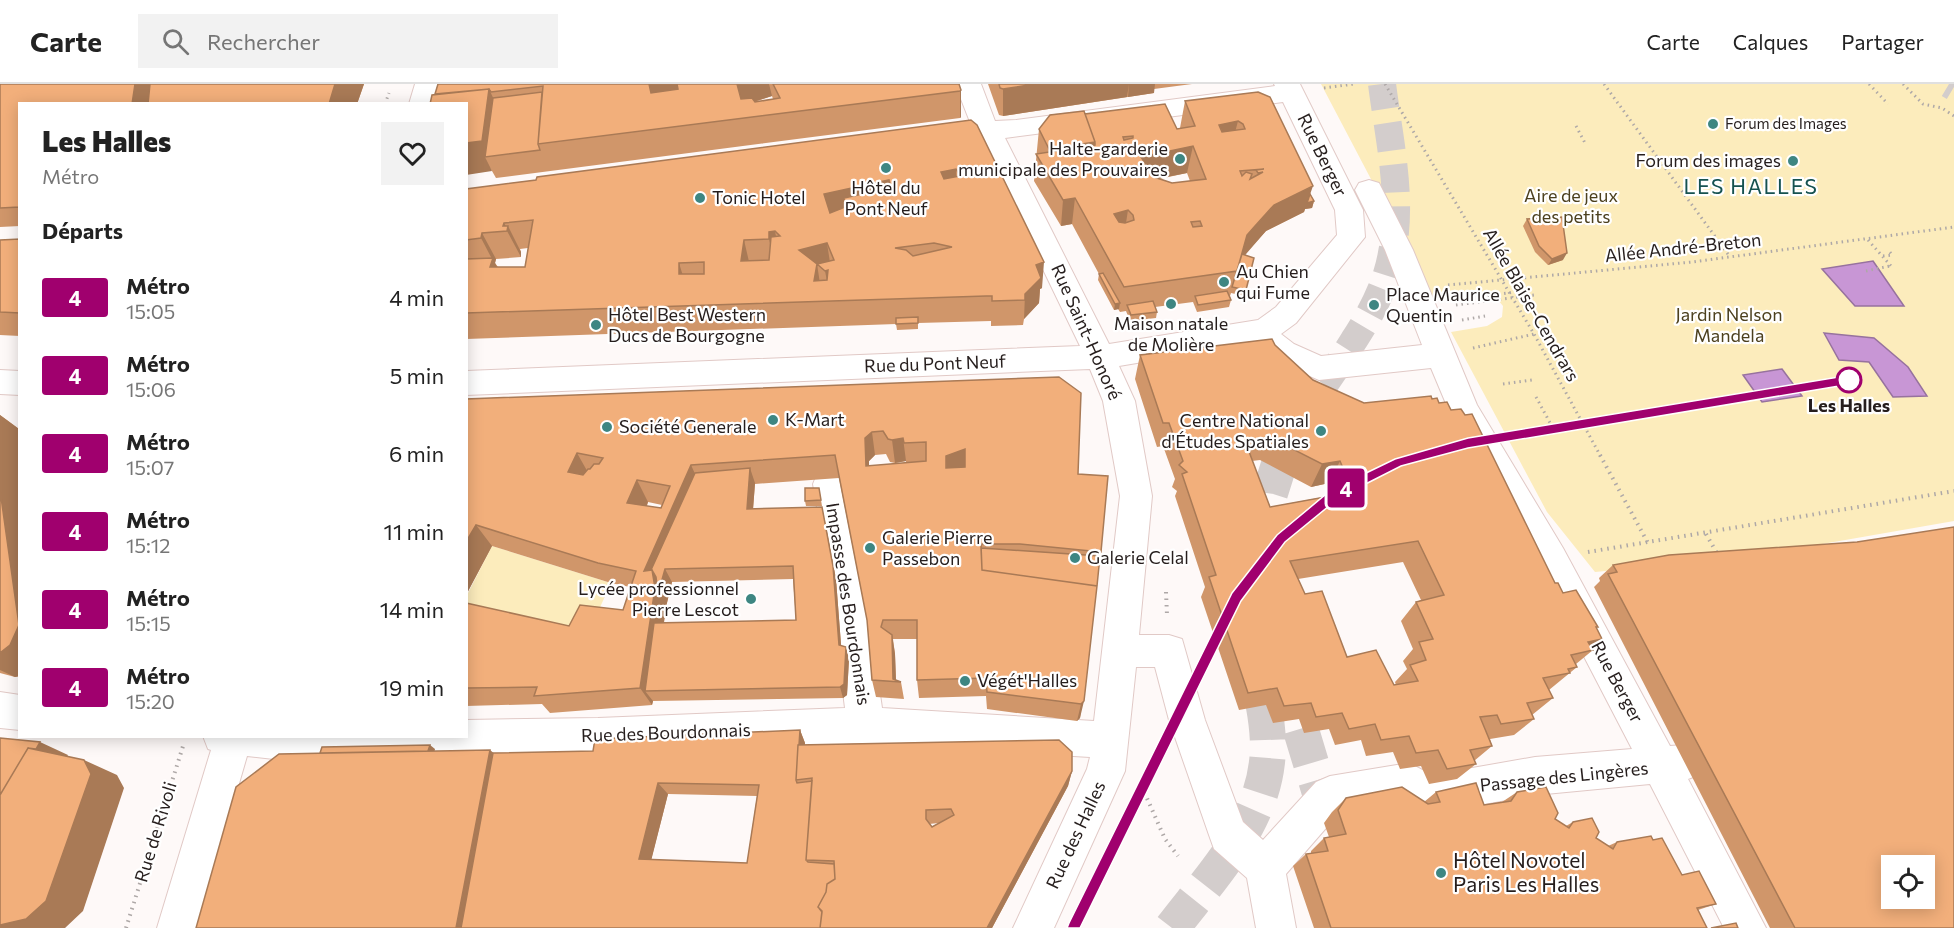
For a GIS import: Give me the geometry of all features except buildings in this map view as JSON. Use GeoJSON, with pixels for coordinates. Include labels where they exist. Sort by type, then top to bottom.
{"type":"FeatureCollection","features":[{"type":"Feature","properties":{"kind":"street"},"geometry":{"type":"LineString","coordinates":[[423,102],[428,84]]}},
{"type":"Feature","properties":{"kind":"street","name":"Rue Saint-Honoré"},"geometry":{"type":"LineString","coordinates":[[968,84],[979,116],[1102,357],[1119,401],[1136,496],[1109,756]]}},
{"type":"Feature","properties":{"kind":"street"},"geometry":{"type":"LineString","coordinates":[[944,135],[1016,129],[1298,88]]}},
{"type":"Feature","properties":{"kind":"street","name":"Rue Berger"},"geometry":{"type":"LineString","coordinates":[[1298,88],[1349,210],[1352,227]]}},
{"type":"Feature","properties":{"kind":"street"},"geometry":{"type":"LineString","coordinates":[[1256,332],[1283,352],[1319,368],[1441,355],[1443,312],[1414,287],[1400,250],[1369,190]]}},
{"type":"Feature","properties":{"kind":"street","name":"Rue du Pont Neuf"},"geometry":{"type":"LineString","coordinates":[[468,383],[1102,357],[1256,332],[1265,330],[1286,315],[1350,237],[1352,227]]}},
{"type":"Feature","properties":{"kind":"street","name":"Rue Berger"},"geometry":{"type":"LineString","coordinates":[[1441,355],[1463,410],[1674,765],[1746,928]]}},
{"type":"Feature","properties":{"kind":"street"},"geometry":{"type":"LineString","coordinates":[[0,382],[18,383]]}},
{"type":"Feature","properties":{"kind":"street","name":"Impasse des Bourdonnais"},"geometry":{"type":"LineString","coordinates":[[829,484],[845,572],[866,725]]}},
{"type":"Feature","properties":{"kind":"street"},"geometry":{"type":"LineString","coordinates":[[1120,651],[1169,651],[1187,720],[1228,835],[1265,868],[1276,928]]}},
{"type":"Feature","properties":{"kind":"street"},"geometry":{"type":"LineString","coordinates":[[0,710],[18,713]]}},
{"type":"Feature","properties":{"kind":"street","name":"Rue des Bourdonnais"},"geometry":{"type":"LineString","coordinates":[[240,738],[274,741],[598,736],[866,725],[1109,756]]}},
{"type":"Feature","properties":{"kind":"street"},"geometry":{"type":"LineString","coordinates":[[177,928],[229,738]]}},
{"type":"Feature","properties":{"kind":"street","name":"Rue des Halles"},"geometry":{"type":"LineString","coordinates":[[1033,928],[1109,756]]}},
{"type":"Feature","properties":{"kind":"street","name":"Passage des Lingères"},"geometry":{"type":"LineString","coordinates":[[1265,868],[1305,808],[1330,795],[1409,782],[1428,795],[1535,776],[1674,765]]}},
{"type":"Feature","properties":{"kind":"path"},"geometry":{"type":"LineString","coordinates":[[1298,88],[1354,84]]}},
{"type":"Feature","properties":{"kind":"path","name":"Allée Blaise-Cendrars"},"geometry":{"type":"LineString","coordinates":[[1385,84],[1534,334],[1648,543]]}},
{"type":"Feature","properties":{"kind":"path"},"geometry":{"type":"LineString","coordinates":[[1604,84],[1730,257]]}},
{"type":"Feature","properties":{"kind":"path"},"geometry":{"type":"LineString","coordinates":[[1869,84],[1888,104]]}},
{"type":"Feature","properties":{"kind":"path"},"geometry":{"type":"LineString","coordinates":[[1903,84],[1923,104],[1942,108],[1954,116]]}},
{"type":"Feature","properties":{"kind":"path"},"geometry":{"type":"LineString","coordinates":[[1576,126],[1585,143]]}},
{"type":"Feature","properties":{"kind":"path","name":"Allée André-Breton"},"geometry":{"type":"LineString","coordinates":[[1414,287],[1502,281],[1730,257],[1954,227]]}},
{"type":"Feature","properties":{"kind":"path"},"geometry":{"type":"LineString","coordinates":[[1866,271],[1891,266],[1868,240]]}},
{"type":"Feature","properties":{"kind":"path"},"geometry":{"type":"LineString","coordinates":[[1880,255],[1892,255],[1889,251]]}},
{"type":"Feature","properties":{"kind":"path"},"geometry":{"type":"LineString","coordinates":[[1443,312],[1531,290]]}},
{"type":"Feature","properties":{"kind":"path"},"geometry":{"type":"LineString","coordinates":[[1443,312],[1534,295]]}},
{"type":"Feature","properties":{"kind":"path"},"geometry":{"type":"LineString","coordinates":[[1443,312],[1485,316]]}},
{"type":"Feature","properties":{"kind":"path"},"geometry":{"type":"LineString","coordinates":[[1441,355],[1534,334]]}},
{"type":"Feature","properties":{"kind":"path"},"geometry":{"type":"LineString","coordinates":[[1503,384],[1532,380]]}},
{"type":"Feature","properties":{"kind":"path"},"geometry":{"type":"LineString","coordinates":[[1536,397],[1555,432]]}},
{"type":"Feature","properties":{"kind":"path"},"geometry":{"type":"LineString","coordinates":[[1551,559],[1954,491]]}},
{"type":"Feature","properties":{"kind":"path"},"geometry":{"type":"LineString","coordinates":[[1706,534],[1723,563]]}},
{"type":"Feature","properties":{"kind":"path","name":"Rue de Rivoli"},"geometry":{"type":"LineString","coordinates":[[126,928],[185,738]]}},
{"type":"Feature","properties":{"kind":"path"},"geometry":{"type":"LineString","coordinates":[[1109,756],[1146,796],[1165,839],[1178,856]]}},
{"type":"Feature","properties":{"kind":"green space","name":"Jardin Nelson Mandela"},"geometry":{"type":"Polygon","coordinates":[[[1321,84],[1954,84],[1954,521],[1743,558],[1595,572],[1547,512],[1451,332],[1487,326],[1502,317],[1503,306],[1488,295],[1471,292],[1434,299],[1321,84]]]}},
{"type":"Feature","properties":{"kind":"green space"},"geometry":{"type":"Polygon","coordinates":[[[492,546],[611,583],[583,645],[468,618],[468,593],[492,546]]]}},
{"type":"Feature","properties":{"kind":"shaded area"},"geometry":{"type":"Polygon","coordinates":[[[1873,261],[1904,306],[1855,306],[1822,269],[1873,261]]]}},
{"type":"Feature","properties":{"kind":"shaded area"},"geometry":{"type":"Polygon","coordinates":[[[1824,333],[1874,338],[1908,367],[1927,396],[1893,397],[1869,362],[1839,360],[1824,333]]]}},
{"type":"Feature","properties":{"kind":"shaded area"},"geometry":{"type":"Polygon","coordinates":[[[1782,369],[1802,396],[1762,402],[1743,375],[1782,369]]]}},
{"type":"Feature","properties":{"kind":"tunnel"},"geometry":{"type":"LineString","coordinates":[[1282,457],[1306,412],[1366,320],[1378,298],[1390,265],[1395,232],[1396,190],[1382,84]]}},
{"type":"Feature","properties":{"kind":"tunnel"},"geometry":{"type":"LineString","coordinates":[[1949,84],[1954,87]]}},
{"type":"Feature","properties":{"kind":"tunnel"},"geometry":{"type":"LineString","coordinates":[[1263,547],[1270,493],[1282,455]]}},
{"type":"Feature","properties":{"kind":"tunnel"},"geometry":{"type":"LineString","coordinates":[[1172,928],[1231,851],[1255,808],[1262,786],[1267,762],[1268,737],[1255,661]]}},
{"type":"Feature","properties":{"kind":"tunnel"},"geometry":{"type":"LineString","coordinates":[[1285,677],[1329,823]]}},
{"type":"Feature","properties":{"kind":"metro line","name":"4"},"geometry":{"type":"LineString","coordinates":[[1074,928],[1236,597],[1281,538],[1336,494],[1399,462],[1468,443],[1857,378]]}},
{"type":"Feature","properties":{"kind":"place","name":"Forum des Images"},"geometry":{"type":"Point","coordinates":[1713,124]}},
{"type":"Feature","properties":{"kind":"place","name":"Halte-garderie municipale des Prouvaires"},"geometry":{"type":"Point","coordinates":[1180,159]}},
{"type":"Feature","properties":{"kind":"place","name":"Forum des images"},"geometry":{"type":"Point","coordinates":[1793,161]}},
{"type":"Feature","properties":{"kind":"place","name":"Hôtel du Pont Neuf"},"geometry":{"type":"Point","coordinates":[886,168]}},
{"type":"Feature","properties":{"kind":"place","name":"Tonic Hotel"},"geometry":{"type":"Point","coordinates":[700,198]}},
{"type":"Feature","properties":{"kind":"place","name":"Au Chien qui Fume"},"geometry":{"type":"Point","coordinates":[1224,282]}},
{"type":"Feature","properties":{"kind":"place","name":"Maison natale de Molière"},"geometry":{"type":"Point","coordinates":[1171,304]}},
{"type":"Feature","properties":{"kind":"place","name":"Place Maurice Quentin"},"geometry":{"type":"Point","coordinates":[1374,305]}},
{"type":"Feature","properties":{"kind":"place","name":"Hôtel Best Western Ducs de Bourgogne"},"geometry":{"type":"Point","coordinates":[596,325]}},
{"type":"Feature","properties":{"kind":"place","name":"Les Halles"},"geometry":{"type":"Point","coordinates":[1849,380]}},
{"type":"Feature","properties":{"kind":"place","name":"K-Mart"},"geometry":{"type":"Point","coordinates":[773,420]}},
{"type":"Feature","properties":{"kind":"place","name":"Société Generale"},"geometry":{"type":"Point","coordinates":[607,427]}},
{"type":"Feature","properties":{"kind":"place","name":"Centre National d'Études Spatiales"},"geometry":{"type":"Point","coordinates":[1321,431]}},
{"type":"Feature","properties":{"kind":"place","name":"Galerie Pierre Passebon"},"geometry":{"type":"Point","coordinates":[870,548]}},
{"type":"Feature","properties":{"kind":"place","name":"Galerie Celal"},"geometry":{"type":"Point","coordinates":[1075,558]}},
{"type":"Feature","properties":{"kind":"place","name":"Lycée professionnel Pierre Lescot"},"geometry":{"type":"Point","coordinates":[751,599]}},
{"type":"Feature","properties":{"kind":"place","name":"Végét'Halles"},"geometry":{"type":"Point","coordinates":[965,681]}},
{"type":"Feature","properties":{"kind":"place","name":"Hôtel Novotel Paris Les Halles"},"geometry":{"type":"Point","coordinates":[1441,873]}},
{"type":"Feature","properties":{"kind":"district","name":"LES HALLES"},"geometry":{"type":"Point","coordinates":[1751,187]}},
{"type":"Feature","properties":{"kind":"park label","name":"Aire de jeux des petits"},"geometry":{"type":"Point","coordinates":[1571,206]}}]}
